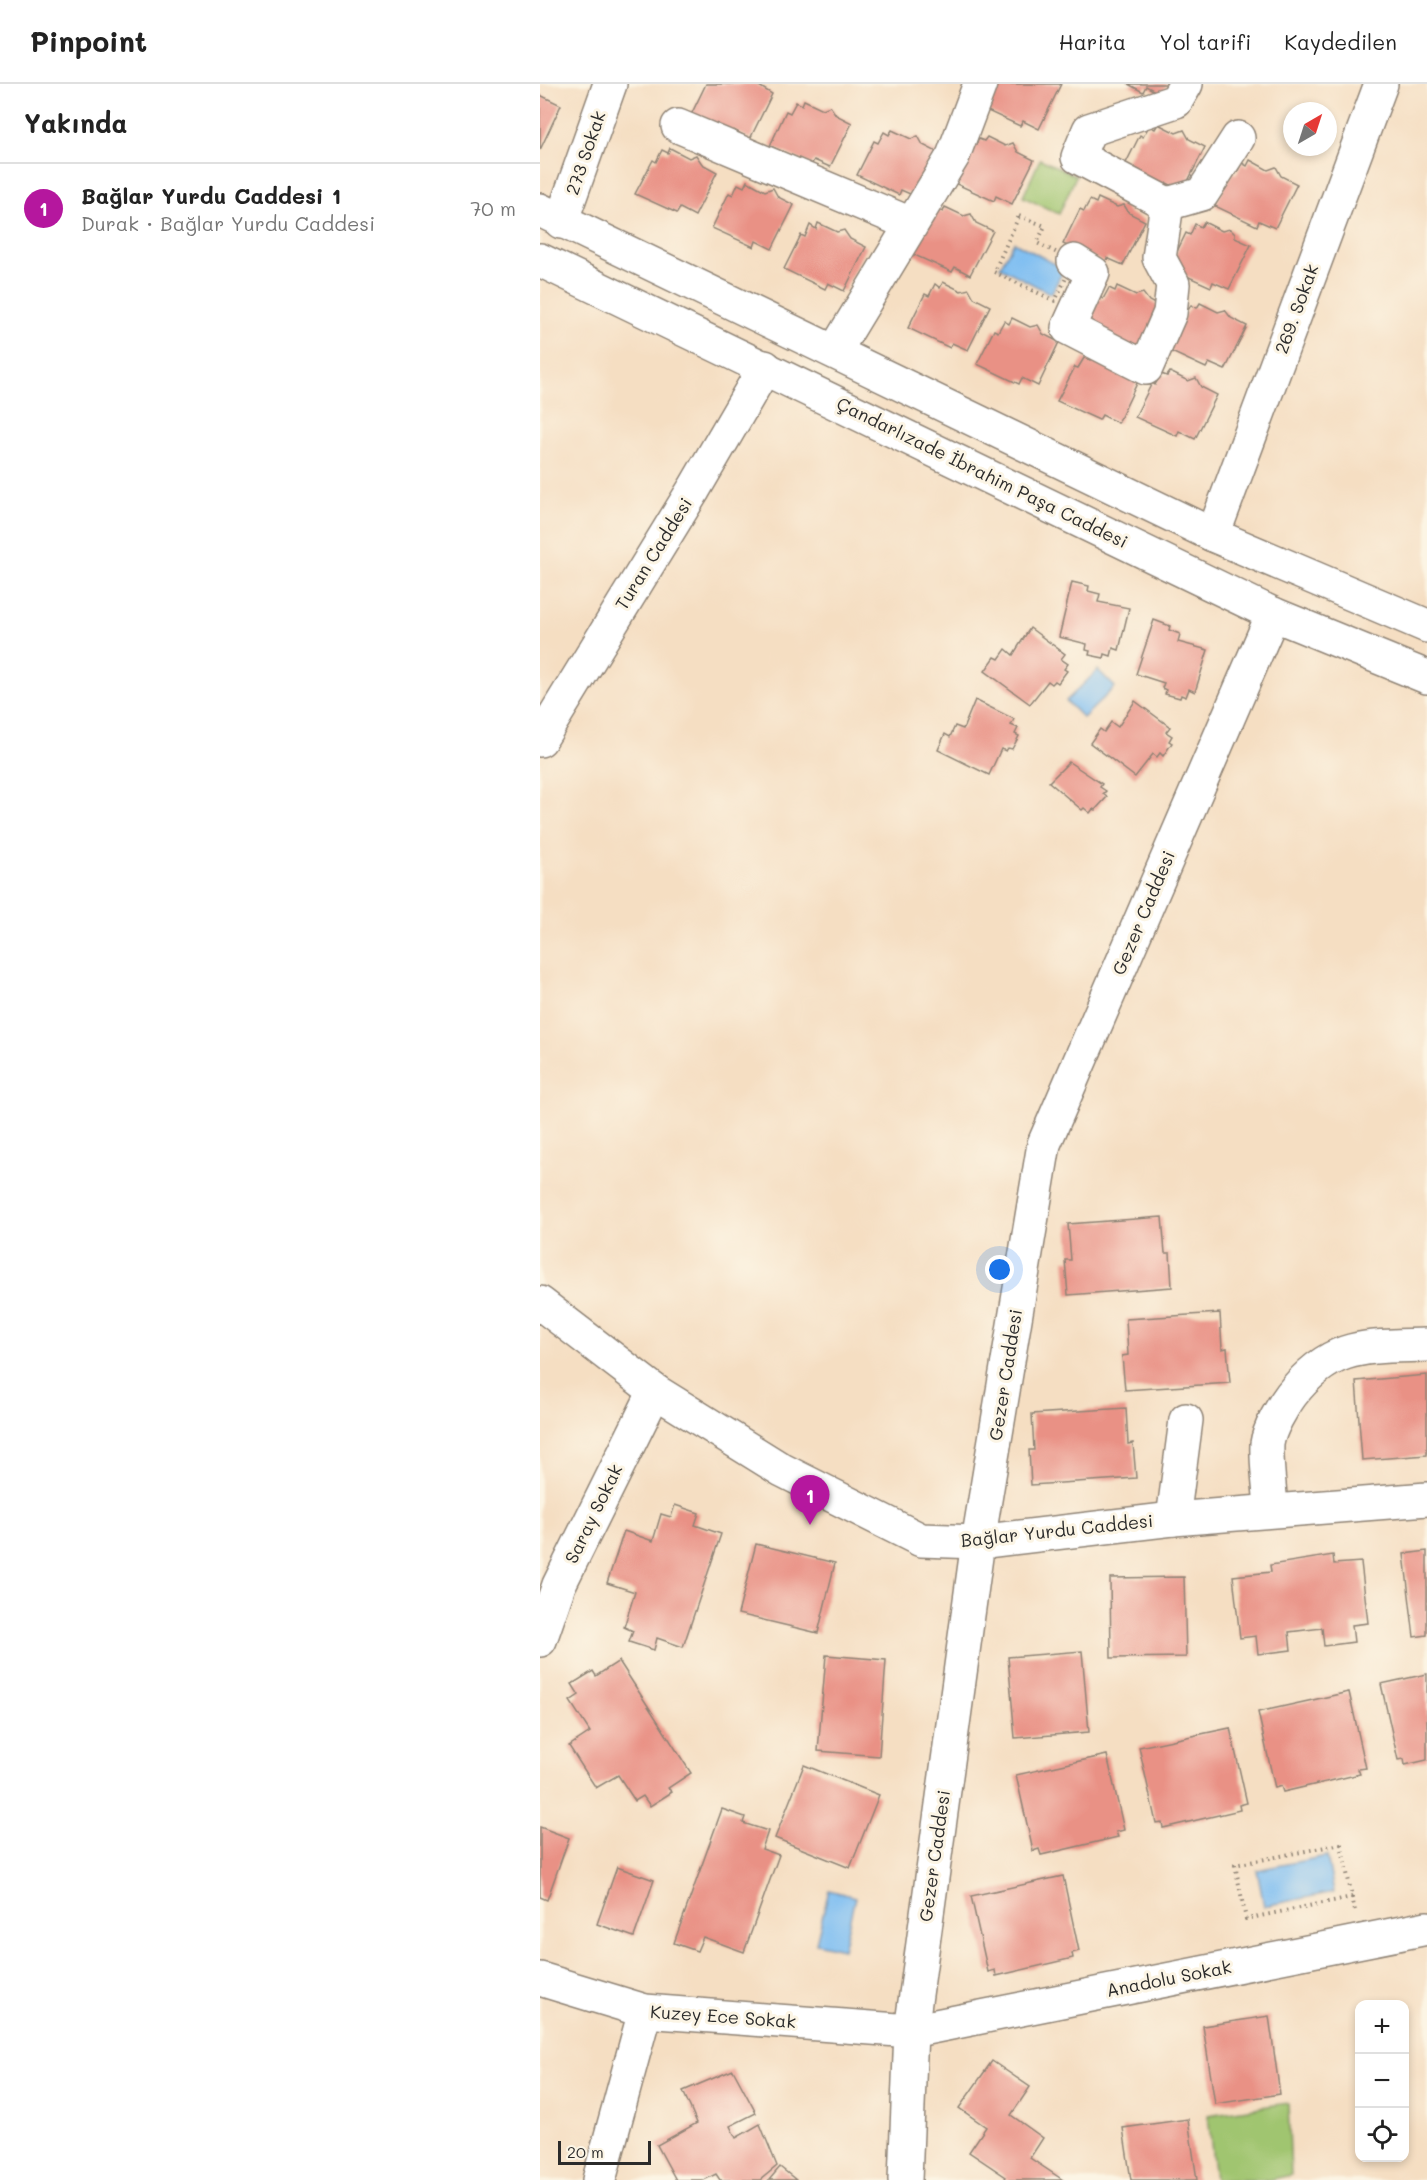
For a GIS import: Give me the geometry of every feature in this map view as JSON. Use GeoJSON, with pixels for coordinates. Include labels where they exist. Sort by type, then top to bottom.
{"type":"FeatureCollection","features":[{"type":"Feature","properties":{"kind":"street","name":"273 Sokak"},"geometry":{"type":"LineString","coordinates":[[551,216],[610,84]]}},
{"type":"Feature","properties":{"kind":"street"},"geometry":{"type":"LineString","coordinates":[[835,351],[953,156],[980,84]]}},
{"type":"Feature","properties":{"kind":"street"},"geometry":{"type":"LineString","coordinates":[[1185,84],[1176,101],[1089,130],[1078,157],[1167,204],[1202,194],[1238,138]]}},
{"type":"Feature","properties":{"kind":"street","name":"269. Sokak"},"geometry":{"type":"LineString","coordinates":[[1213,535],[1381,84]]}},
{"type":"Feature","properties":{"kind":"street"},"geometry":{"type":"LineString","coordinates":[[678,126],[911,224]]}},
{"type":"Feature","properties":{"kind":"street"},"geometry":{"type":"LineString","coordinates":[[1074,261],[1093,273],[1068,328],[1146,368],[1170,313],[1173,284],[1159,258],[1167,204]]}},
{"type":"Feature","properties":{"kind":"street"},"geometry":{"type":"LineString","coordinates":[[551,216],[1213,535],[1427,626]]}},
{"type":"Feature","properties":{"kind":"street","name":"Çandarlızade İbrahim Paşa Caddesi"},"geometry":{"type":"LineString","coordinates":[[540,260],[1273,614],[1427,677]]}},
{"type":"Feature","properties":{"kind":"street","name":"Turan Caddesi"},"geometry":{"type":"LineString","coordinates":[[540,740],[694,489],[765,367]]}},
{"type":"Feature","properties":{"kind":"street","name":"Gezer Caddesi"},"geometry":{"type":"LineString","coordinates":[[905,2180],[911,2031],[978,1542],[1044,1144],[1273,614]]}},
{"type":"Feature","properties":{"kind":"street","name":"Bağlar Yurdu Caddesi"},"geometry":{"type":"LineString","coordinates":[[540,1303],[655,1391],[782,1470],[921,1540],[978,1542],[1271,1509],[1427,1498]]}},
{"type":"Feature","properties":{"kind":"street"},"geometry":{"type":"LineString","coordinates":[[1271,1509],[1267,1442],[1283,1405],[1305,1377],[1330,1357],[1361,1348],[1427,1345]]}},
{"type":"Feature","properties":{"kind":"street","name":"Saray Sokak"},"geometry":{"type":"LineString","coordinates":[[540,1640],[560,1585],[655,1391]]}},
{"type":"Feature","properties":{"kind":"street"},"geometry":{"type":"LineString","coordinates":[[1173,1519],[1186,1420]]}},
{"type":"Feature","properties":{"kind":"street","name":"Anadolu Sokak"},"geometry":{"type":"LineString","coordinates":[[911,2031],[1427,1928]]}},
{"type":"Feature","properties":{"kind":"street","name":"Kuzey Ece Sokak"},"geometry":{"type":"LineString","coordinates":[[540,1979],[645,2012],[911,2031]]}},
{"type":"Feature","properties":{"kind":"street"},"geometry":{"type":"LineString","coordinates":[[599,2180],[645,2012]]}},
{"type":"Feature","properties":{"kind":"path"},"geometry":{"type":"LineString","coordinates":[[1019,216],[1045,226],[1037,243],[1074,261],[1055,301],[994,272],[1019,216]]}},
{"type":"Feature","properties":{"kind":"path"},"geometry":{"type":"LineString","coordinates":[[1341,1844],[1352,1897],[1246,1919],[1235,1865],[1341,1844]]}},
{"type":"Feature","properties":{"kind":"green space"},"geometry":{"type":"Polygon","coordinates":[[[1040,159],[1076,176],[1059,214],[1023,197],[1040,159]]]}},
{"type":"Feature","properties":{"kind":"green space"},"geometry":{"type":"Polygon","coordinates":[[[1288,2103],[1291,2175],[1269,2180],[1215,2180],[1208,2115],[1288,2103]]]}},
{"type":"Feature","properties":{"kind":"water"},"geometry":{"type":"Polygon","coordinates":[[[1014,242],[1064,269],[1051,294],[1000,267],[1014,242]]]}},
{"type":"Feature","properties":{"kind":"water"},"geometry":{"type":"Polygon","coordinates":[[[1098,670],[1115,687],[1083,718],[1066,701],[1098,670]]]}},
{"type":"Feature","properties":{"kind":"water"},"geometry":{"type":"Polygon","coordinates":[[[1327,1856],[1334,1892],[1264,1906],[1257,1870],[1327,1856]]]}},
{"type":"Feature","properties":{"kind":"water"},"geometry":{"type":"Polygon","coordinates":[[[829,1890],[855,1897],[843,1949],[816,1943],[829,1890]]]}},
{"type":"Feature","properties":{"kind":"building"},"geometry":{"type":"Polygon","coordinates":[[[706,84],[756,84],[772,94],[750,139],[734,130],[731,136],[690,117],[706,84]]]}},
{"type":"Feature","properties":{"kind":"building"},"geometry":{"type":"Polygon","coordinates":[[[990,84],[1061,84],[1039,129],[1023,121],[1020,126],[979,107],[990,84]]]}},
{"type":"Feature","properties":{"kind":"building"},"geometry":{"type":"Polygon","coordinates":[[[1128,84],[1167,84],[1162,95],[1146,86],[1143,92],[1128,84]]]}},
{"type":"Feature","properties":{"kind":"building"},"geometry":{"type":"Polygon","coordinates":[[[540,95],[561,105],[540,150],[540,95]]]}},
{"type":"Feature","properties":{"kind":"building"},"geometry":{"type":"Polygon","coordinates":[[[804,100],[823,109],[830,106],[836,115],[852,123],[830,167],[814,160],[811,165],[770,146],[786,111],[790,113],[796,102],[802,105],[804,100]]]}},
{"type":"Feature","properties":{"kind":"building"},"geometry":{"type":"Polygon","coordinates":[[[1158,124],[1176,133],[1184,130],[1189,139],[1205,147],[1183,191],[1167,183],[1165,188],[1123,169],[1140,135],[1143,137],[1149,126],[1155,129],[1158,124]]]}},
{"type":"Feature","properties":{"kind":"building"},"geometry":{"type":"Polygon","coordinates":[[[892,130],[911,139],[918,136],[923,145],[939,153],[917,197],[901,190],[899,195],[857,175],[874,141],[878,143],[884,132],[889,135],[892,130]]]}},
{"type":"Feature","properties":{"kind":"building"},"geometry":{"type":"Polygon","coordinates":[[[987,137],[1005,146],[1013,143],[1018,152],[1034,160],[1012,204],[996,196],[994,201],[952,182],[979,139],[984,141],[987,137]]]}},
{"type":"Feature","properties":{"kind":"building"},"geometry":{"type":"Polygon","coordinates":[[[670,148],[689,158],[696,155],[702,164],[717,172],[695,216],[680,208],[677,213],[635,194],[653,160],[656,162],[662,150],[668,153],[670,148]]]}},
{"type":"Feature","properties":{"kind":"building"},"geometry":{"type":"Polygon","coordinates":[[[1250,160],[1268,170],[1276,167],[1281,176],[1297,184],[1275,228],[1259,221],[1257,226],[1215,206],[1232,172],[1236,174],[1242,163],[1247,166],[1250,160]]]}},
{"type":"Feature","properties":{"kind":"building"},"geometry":{"type":"Polygon","coordinates":[[[747,181],[765,191],[773,188],[778,197],[794,205],[772,249],[756,241],[754,247],[712,228],[729,193],[733,195],[738,184],[744,187],[747,181]]]}},
{"type":"Feature","properties":{"kind":"building"},"geometry":{"type":"Polygon","coordinates":[[[1098,198],[1117,207],[1124,205],[1129,213],[1145,221],[1123,265],[1107,258],[1105,263],[1063,244],[1080,209],[1084,211],[1090,200],[1096,203],[1098,198]]]}},
{"type":"Feature","properties":{"kind":"building"},"geometry":{"type":"Polygon","coordinates":[[[945,207],[964,216],[971,214],[976,223],[993,231],[970,275],[955,267],[952,272],[910,253],[937,209],[943,212],[945,207]]]}},
{"type":"Feature","properties":{"kind":"building"},"geometry":{"type":"Polygon","coordinates":[[[1204,222],[1222,231],[1230,229],[1235,234],[1235,238],[1251,245],[1229,289],[1213,282],[1211,287],[1169,268],[1186,233],[1190,235],[1195,224],[1201,227],[1204,222]]]}},
{"type":"Feature","properties":{"kind":"building"},"geometry":{"type":"Polygon","coordinates":[[[818,223],[837,232],[844,230],[850,239],[866,247],[844,291],[828,283],[825,289],[784,269],[801,235],[805,237],[810,225],[816,229],[818,223]]]}},
{"type":"Feature","properties":{"kind":"building"},"geometry":{"type":"Polygon","coordinates":[[[943,282],[961,291],[969,289],[974,298],[990,306],[968,350],[952,343],[950,348],[908,328],[925,294],[929,296],[935,284],[940,288],[943,282]]]}},
{"type":"Feature","properties":{"kind":"building"},"geometry":{"type":"Polygon","coordinates":[[[1117,286],[1136,295],[1143,293],[1149,301],[1164,309],[1143,353],[1082,332],[1100,297],[1103,299],[1109,288],[1115,291],[1117,286]]]}},
{"type":"Feature","properties":{"kind":"building"},"geometry":{"type":"Polygon","coordinates":[[[1200,303],[1218,312],[1225,310],[1231,318],[1247,326],[1225,370],[1209,363],[1206,368],[1165,349],[1191,305],[1197,308],[1200,303]]]}},
{"type":"Feature","properties":{"kind":"building"},"geometry":{"type":"Polygon","coordinates":[[[1012,318],[1030,327],[1038,325],[1043,334],[1059,342],[1038,386],[1022,378],[1019,384],[977,364],[994,330],[998,332],[1004,321],[1009,324],[1012,318]]]}},
{"type":"Feature","properties":{"kind":"building"},"geometry":{"type":"Polygon","coordinates":[[[1092,355],[1139,379],[1118,423],[1102,415],[1099,420],[1057,401],[1075,367],[1078,368],[1084,358],[1090,360],[1092,355]]]}},
{"type":"Feature","properties":{"kind":"building"},"geometry":{"type":"Polygon","coordinates":[[[1170,372],[1188,381],[1196,378],[1201,387],[1217,395],[1195,439],[1179,431],[1177,436],[1135,417],[1152,383],[1155,385],[1161,374],[1167,376],[1170,372]]]}},
{"type":"Feature","properties":{"kind":"building"},"geometry":{"type":"Polygon","coordinates":[[[1072,582],[1089,586],[1088,591],[1100,594],[1098,602],[1129,608],[1119,650],[1113,648],[1111,656],[1105,654],[1104,658],[1089,655],[1090,651],[1086,650],[1087,644],[1059,637],[1072,582]]]}},
{"type":"Feature","properties":{"kind":"building"},"geometry":{"type":"Polygon","coordinates":[[[1154,620],[1170,626],[1169,630],[1180,634],[1178,642],[1208,650],[1195,692],[1189,689],[1186,697],[1181,695],[1180,698],[1165,694],[1166,690],[1162,688],[1164,683],[1136,674],[1154,620]]]}},
{"type":"Feature","properties":{"kind":"building"},"geometry":{"type":"Polygon","coordinates":[[[1030,628],[1065,654],[1061,659],[1068,664],[1064,669],[1067,671],[1058,683],[1055,681],[1052,684],[1048,681],[1030,704],[985,671],[995,657],[999,659],[1006,649],[1013,655],[1030,628]]]}},
{"type":"Feature","properties":{"kind":"building"},"geometry":{"type":"Polygon","coordinates":[[[975,700],[1014,719],[1011,725],[1018,728],[1015,734],[1019,736],[1012,749],[1008,748],[1006,751],[1001,749],[989,775],[938,750],[945,734],[950,737],[955,726],[963,729],[975,700]]]}},
{"type":"Feature","properties":{"kind":"building"},"geometry":{"type":"Polygon","coordinates":[[[1135,701],[1170,727],[1166,732],[1172,736],[1169,741],[1172,743],[1163,756],[1160,753],[1157,757],[1153,754],[1135,777],[1090,743],[1100,729],[1104,732],[1111,722],[1118,727],[1135,701]]]}},
{"type":"Feature","properties":{"kind":"building"},"geometry":{"type":"Polygon","coordinates":[[[1069,762],[1102,784],[1100,787],[1106,791],[1103,794],[1107,797],[1090,813],[1084,808],[1082,810],[1049,782],[1069,762]]]}},
{"type":"Feature","properties":{"kind":"building"},"geometry":{"type":"Polygon","coordinates":[[[1162,1217],[1165,1253],[1170,1253],[1172,1287],[1068,1295],[1065,1260],[1071,1260],[1068,1224],[1162,1217]]]}},
{"type":"Feature","properties":{"kind":"building"},"geometry":{"type":"Polygon","coordinates":[[[1220,1313],[1222,1349],[1227,1348],[1230,1383],[1125,1390],[1122,1356],[1128,1355],[1126,1319],[1220,1313]]]}},
{"type":"Feature","properties":{"kind":"building"},"geometry":{"type":"Polygon","coordinates":[[[1427,1375],[1427,1455],[1362,1460],[1356,1381],[1427,1375]]]}},
{"type":"Feature","properties":{"kind":"building"},"geometry":{"type":"Polygon","coordinates":[[[1126,1408],[1128,1444],[1133,1443],[1136,1478],[1031,1485],[1029,1450],[1034,1450],[1032,1414],[1126,1408]]]}},
{"type":"Feature","properties":{"kind":"building"},"geometry":{"type":"Polygon","coordinates":[[[675,1505],[699,1513],[695,1525],[721,1534],[683,1647],[657,1638],[654,1650],[629,1642],[633,1631],[624,1627],[635,1592],[607,1583],[624,1531],[653,1541],[661,1514],[671,1517],[675,1505]]]}},
{"type":"Feature","properties":{"kind":"building"},"geometry":{"type":"Polygon","coordinates":[[[756,1544],[835,1563],[818,1633],[738,1614],[756,1544]]]}},
{"type":"Feature","properties":{"kind":"building"},"geometry":{"type":"Polygon","coordinates":[[[1427,1551],[1427,1635],[1414,1637],[1404,1554],[1427,1551]]]}},
{"type":"Feature","properties":{"kind":"building"},"geometry":{"type":"Polygon","coordinates":[[[1333,1555],[1334,1564],[1361,1562],[1368,1623],[1352,1625],[1354,1642],[1324,1646],[1322,1628],[1289,1632],[1291,1650],[1258,1654],[1256,1636],[1240,1638],[1233,1576],[1271,1572],[1270,1565],[1333,1555]]]}},
{"type":"Feature","properties":{"kind":"building"},"geometry":{"type":"Polygon","coordinates":[[[1184,1577],[1186,1657],[1111,1658],[1110,1578],[1184,1577]]]}},
{"type":"Feature","properties":{"kind":"building"},"geometry":{"type":"Polygon","coordinates":[[[1082,1651],[1089,1732],[1015,1738],[1008,1657],[1082,1651]]]}},
{"type":"Feature","properties":{"kind":"building"},"geometry":{"type":"Polygon","coordinates":[[[826,1655],[886,1660],[879,1756],[818,1751],[826,1655]]]}},
{"type":"Feature","properties":{"kind":"building"},"geometry":{"type":"Polygon","coordinates":[[[619,1661],[691,1773],[668,1788],[672,1792],[650,1806],[643,1796],[635,1801],[618,1775],[596,1788],[569,1746],[590,1732],[570,1701],[579,1695],[572,1684],[593,1671],[596,1676],[619,1661]]]}},
{"type":"Feature","properties":{"kind":"building"},"geometry":{"type":"Polygon","coordinates":[[[1427,1674],[1427,1760],[1405,1765],[1404,1759],[1398,1760],[1381,1684],[1427,1674]]]}},
{"type":"Feature","properties":{"kind":"building"},"geometry":{"type":"Polygon","coordinates":[[[1349,1692],[1366,1768],[1358,1769],[1360,1774],[1283,1792],[1281,1786],[1275,1788],[1258,1712],[1349,1692]]]}},
{"type":"Feature","properties":{"kind":"building"},"geometry":{"type":"Polygon","coordinates":[[[1230,1728],[1247,1803],[1239,1805],[1240,1810],[1163,1828],[1162,1822],[1156,1823],[1139,1747],[1230,1728]]]}},
{"type":"Feature","properties":{"kind":"building"},"geometry":{"type":"Polygon","coordinates":[[[1107,1755],[1124,1830],[1116,1832],[1118,1837],[1041,1855],[1039,1849],[1033,1851],[1016,1775],[1107,1755]]]}},
{"type":"Feature","properties":{"kind":"building"},"geometry":{"type":"Polygon","coordinates":[[[804,1765],[879,1795],[850,1868],[775,1838],[804,1765]]]}},
{"type":"Feature","properties":{"kind":"building"},"geometry":{"type":"Polygon","coordinates":[[[722,1809],[745,1817],[743,1823],[768,1831],[762,1849],[779,1855],[744,1952],[703,1937],[697,1951],[674,1943],[722,1809]]]}},
{"type":"Feature","properties":{"kind":"building"},"geometry":{"type":"Polygon","coordinates":[[[540,1827],[569,1838],[547,1900],[540,1897],[540,1827]]]}},
{"type":"Feature","properties":{"kind":"building"},"geometry":{"type":"Polygon","coordinates":[[[617,1867],[654,1880],[634,1937],[597,1924],[617,1867]]]}},
{"type":"Feature","properties":{"kind":"building"},"geometry":{"type":"Polygon","coordinates":[[[1063,1876],[1079,1951],[1072,1953],[1073,1958],[996,1976],[995,1970],[988,1972],[971,1896],[1063,1876]]]}},
{"type":"Feature","properties":{"kind":"building"},"geometry":{"type":"Polygon","coordinates":[[[1269,2016],[1280,2094],[1215,2104],[1203,2026],[1269,2016]]]}},
{"type":"Feature","properties":{"kind":"building"},"geometry":{"type":"Polygon","coordinates":[[[992,2061],[1030,2087],[1011,2115],[1043,2138],[1030,2158],[1063,2180],[1004,2180],[1006,2177],[969,2152],[986,2127],[959,2108],[992,2061]]]}},
{"type":"Feature","properties":{"kind":"building"},"geometry":{"type":"Polygon","coordinates":[[[733,2070],[756,2113],[730,2126],[736,2138],[760,2124],[777,2166],[760,2180],[720,2180],[716,2174],[704,2180],[676,2180],[657,2145],[697,2123],[683,2091],[733,2070]]]}},
{"type":"Feature","properties":{"kind":"building"},"geometry":{"type":"Polygon","coordinates":[[[1188,2119],[1197,2180],[1131,2180],[1123,2128],[1188,2119]]]}},
{"type":"Feature","properties":{"kind":"building"},"geometry":{"type":"Polygon","coordinates":[[[780,2167],[796,2180],[769,2180],[780,2167]]]}},
{"type":"Feature","properties":{"kind":"place","name":"Bağlar Yurdu Caddesi 1"},"geometry":{"type":"Point","coordinates":[810,1525]}}]}
